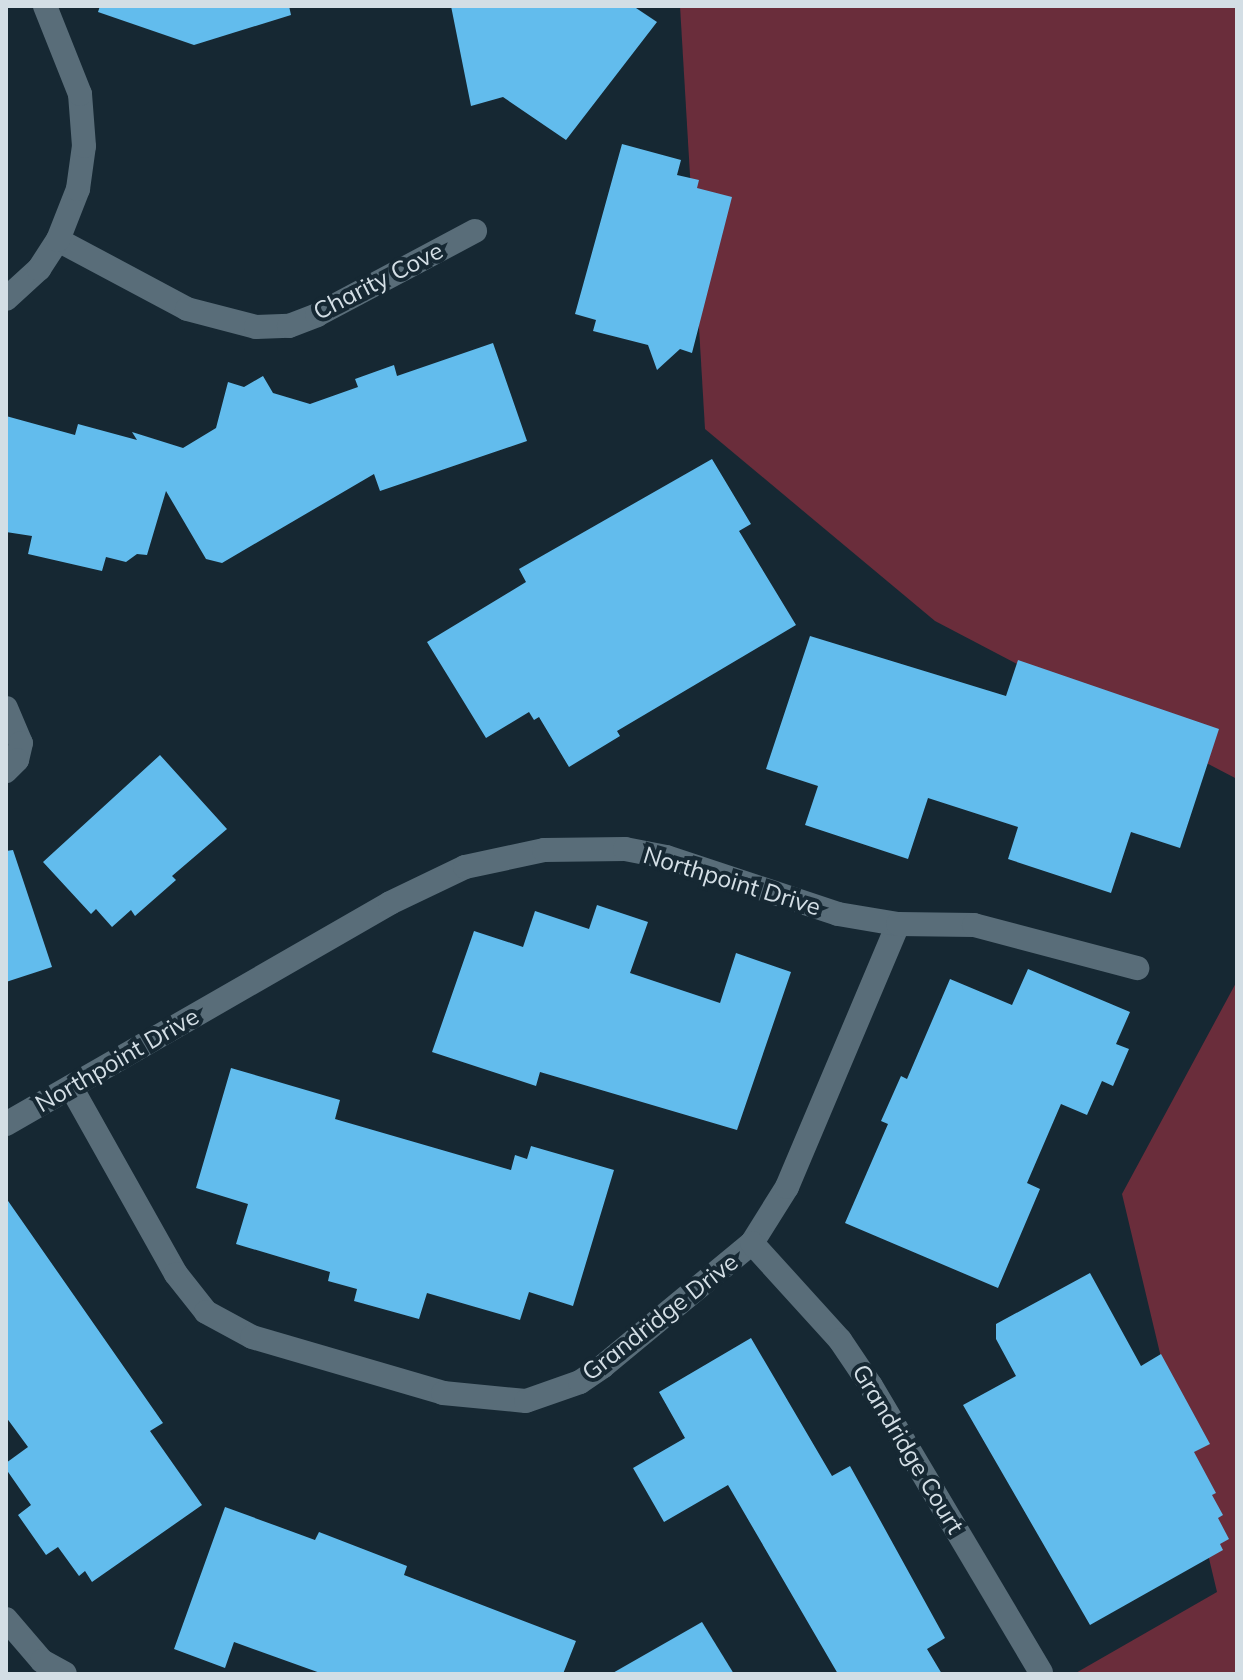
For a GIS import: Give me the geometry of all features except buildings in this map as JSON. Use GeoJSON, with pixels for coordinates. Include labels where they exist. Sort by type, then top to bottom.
{"type":"FeatureCollection","features":[{"type":"Feature","properties":{"kind":"street"},"geometry":{"type":"LineString","coordinates":[[6,299],[39,269],[58,240],[78,189],[84,146],[80,94],[45,6]]}},
{"type":"Feature","properties":{"kind":"street","name":"Charity Cove"},"geometry":{"type":"LineString","coordinates":[[58,240],[187,309],[256,327],[289,326],[317,315],[475,231]]}},
{"type":"Feature","properties":{"kind":"street"},"geometry":{"type":"LineString","coordinates":[[6,708],[21,743],[17,760],[6,771]]}},
{"type":"Feature","properties":{"kind":"street","name":"Northpoint Drive"},"geometry":{"type":"LineString","coordinates":[[6,1124],[390,903],[465,867],[504,856],[584,847],[625,849],[666,857],[838,914],[898,924],[974,925],[1137,968]]}},
{"type":"Feature","properties":{"kind":"street","name":"Grandridge Drive"},"geometry":{"type":"LineString","coordinates":[[71,1087],[176,1274],[206,1312],[252,1337],[443,1393],[526,1401],[580,1382],[719,1275],[752,1243],[787,1187],[898,924]]}},
{"type":"Feature","properties":{"kind":"street","name":"Grandridge Court"},"geometry":{"type":"LineString","coordinates":[[752,1243],[840,1340],[871,1386],[1041,1672]]}},
{"type":"Feature","properties":{"kind":"street"},"geometry":{"type":"LineString","coordinates":[[6,1619],[42,1661],[65,1674]]}},
{"type":"Feature","properties":{"kind":"shaded area"},"geometry":{"type":"Polygon","coordinates":[[[680,6],[1237,6],[1237,779],[935,621],[705,429],[680,6]]]}},
{"type":"Feature","properties":{"kind":"shaded area"},"geometry":{"type":"Polygon","coordinates":[[[1237,981],[1237,1674],[1074,1674],[1217,1592],[1122,1194],[1237,981]]]}}]}
